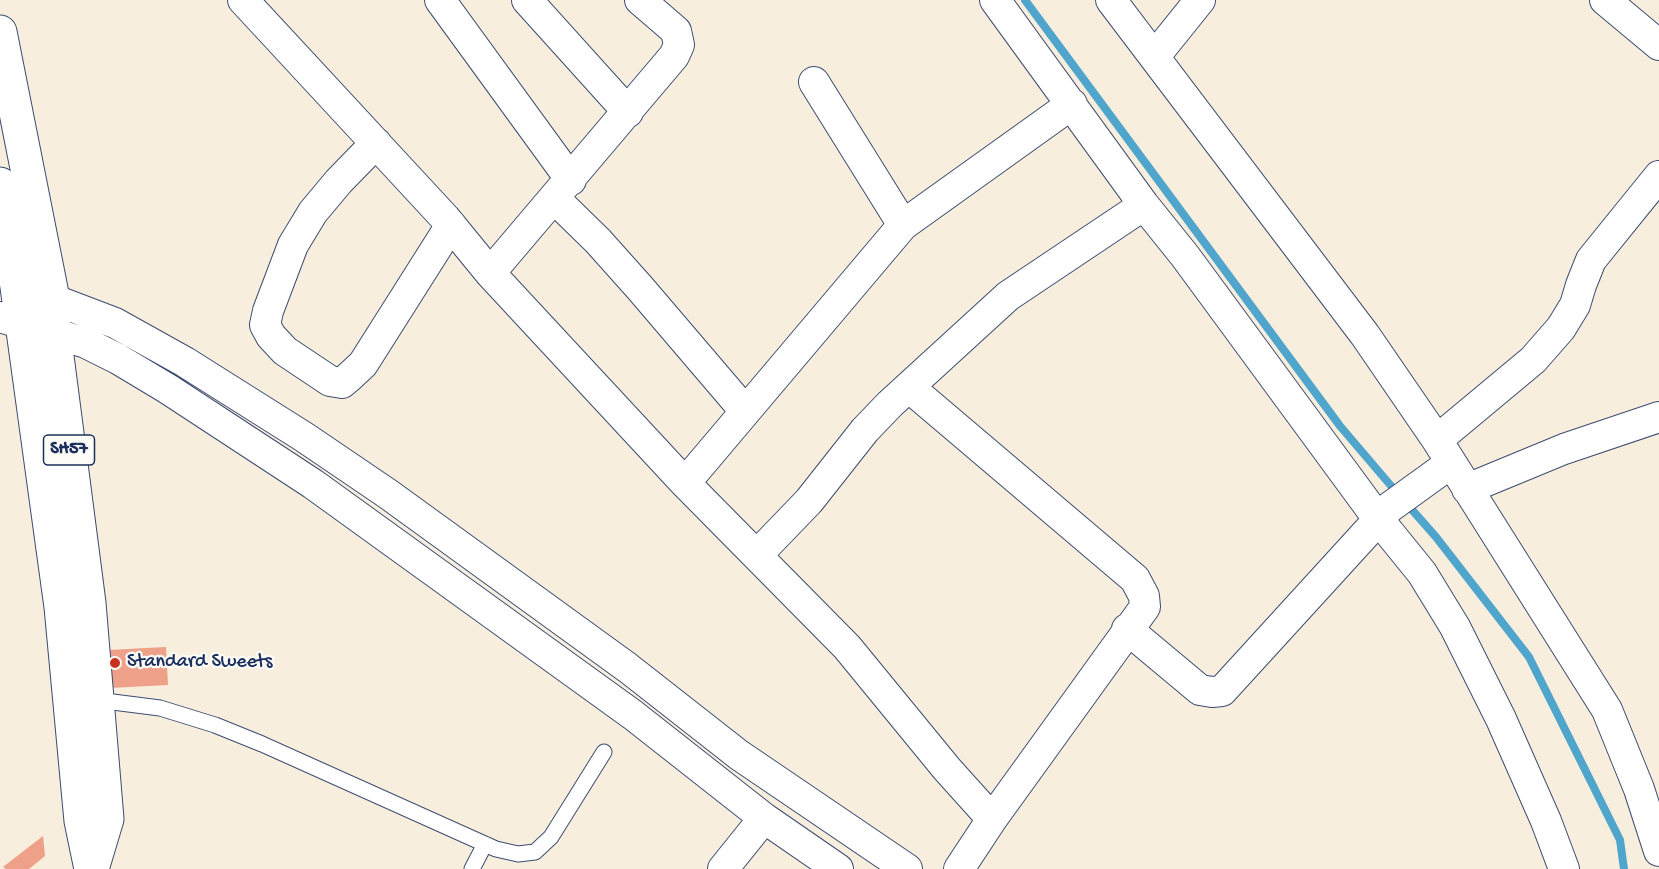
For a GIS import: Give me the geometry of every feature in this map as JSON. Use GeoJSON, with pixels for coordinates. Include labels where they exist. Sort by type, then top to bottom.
{"type":"FeatureCollection","features":[{"type":"Feature","properties":{"kind":"main road","name":"SH57"},"geometry":{"type":"LineString","coordinates":[[0,32],[53,299],[54,333],[89,603],[107,819],[92,869]]}},
{"type":"Feature","properties":{"kind":"main road","name":"SH57"},"geometry":{"type":"LineString","coordinates":[[0,184],[10,320],[61,607],[81,821],[92,869]]}},
{"type":"Feature","properties":{"kind":"street"},"geometry":{"type":"LineString","coordinates":[[243,0],[452,225],[490,273],[685,483],[847,647],[947,769],[992,819]]}},
{"type":"Feature","properties":{"kind":"street"},"geometry":{"type":"LineString","coordinates":[[440,0],[598,241],[745,411]]}},
{"type":"Feature","properties":{"kind":"street"},"geometry":{"type":"LineString","coordinates":[[526,0],[628,112]]}},
{"type":"Feature","properties":{"kind":"street"},"geometry":{"type":"LineString","coordinates":[[490,273],[674,56],[679,45],[675,31],[640,0]]}},
{"type":"Feature","properties":{"kind":"street"},"geometry":{"type":"LineString","coordinates":[[994,0],[1144,205],[1385,514],[1455,627],[1501,719],[1546,821],[1564,869]]}},
{"type":"Feature","properties":{"kind":"street"},"geometry":{"type":"LineString","coordinates":[[1111,0],[1365,334],[1442,459],[1467,489],[1607,710],[1639,789],[1659,851]]}},
{"type":"Feature","properties":{"kind":"street"},"geometry":{"type":"LineString","coordinates":[[1155,56],[1200,0]]}},
{"type":"Feature","properties":{"kind":"street"},"geometry":{"type":"LineString","coordinates":[[1605,0],[1659,45]]}},
{"type":"Feature","properties":{"kind":"street"},"geometry":{"type":"LineString","coordinates":[[814,82],[903,225]]}},
{"type":"Feature","properties":{"kind":"street"},"geometry":{"type":"LineString","coordinates":[[685,483],[903,225],[1072,104]]}},
{"type":"Feature","properties":{"kind":"street"},"geometry":{"type":"LineString","coordinates":[[376,143],[313,212],[293,245],[265,325],[278,344],[330,381],[342,383],[363,364],[452,225]]}},
{"type":"Feature","properties":{"kind":"street"},"geometry":{"type":"LineString","coordinates":[[1127,629],[1200,690],[1212,692],[1222,690],[1385,514],[1442,459],[1561,328],[1575,305],[1591,260],[1659,176]]}},
{"type":"Feature","properties":{"kind":"street"},"geometry":{"type":"LineString","coordinates":[[757,555],[809,501],[865,430],[890,404],[1008,296],[1144,205]]}},
{"type":"Feature","properties":{"kind":"street"},"geometry":{"type":"LineString","coordinates":[[8,285],[53,299],[115,323],[185,362],[304,437],[388,494],[636,695],[764,818],[838,869]]}},
{"type":"Feature","properties":{"kind":"street"},"geometry":{"type":"LineString","coordinates":[[10,320],[86,343],[168,389],[636,695],[739,754],[907,869]]}},
{"type":"Feature","properties":{"kind":"street"},"geometry":{"type":"LineString","coordinates":[[910,388],[1135,579],[1144,596],[1145,607],[992,819],[960,869]]}},
{"type":"Feature","properties":{"kind":"street"},"geometry":{"type":"LineString","coordinates":[[1467,489],[1564,449],[1659,417]]}},
{"type":"Feature","properties":{"kind":"street"},"geometry":{"type":"LineString","coordinates":[[723,869],[764,818]]}},
{"type":"Feature","properties":{"kind":"lane"},"geometry":{"type":"LineString","coordinates":[[98,700],[160,708],[216,725],[485,844],[518,854],[535,852],[551,837],[604,752]]}},
{"type":"Feature","properties":{"kind":"lane"},"geometry":{"type":"LineString","coordinates":[[472,869],[485,844]]}},
{"type":"Feature","properties":{"kind":"building"},"geometry":{"type":"Polygon","coordinates":[[[166,647],[168,685],[110,688],[108,650],[166,647]]]}},
{"type":"Feature","properties":{"kind":"building"},"geometry":{"type":"Polygon","coordinates":[[[43,836],[45,856],[29,869],[3,867],[43,836]]]}},
{"type":"Feature","properties":{"kind":"waterway"},"geometry":{"type":"LineString","coordinates":[[1025,0],[1340,426],[1398,494]]}},
{"type":"Feature","properties":{"kind":"waterway"},"geometry":{"type":"LineString","coordinates":[[1406,503],[1436,537],[1529,657],[1620,840],[1624,869]]}},
{"type":"Feature","properties":{"kind":"place","name":"Standard Sweets"},"geometry":{"type":"Point","coordinates":[115,663]}}]}
